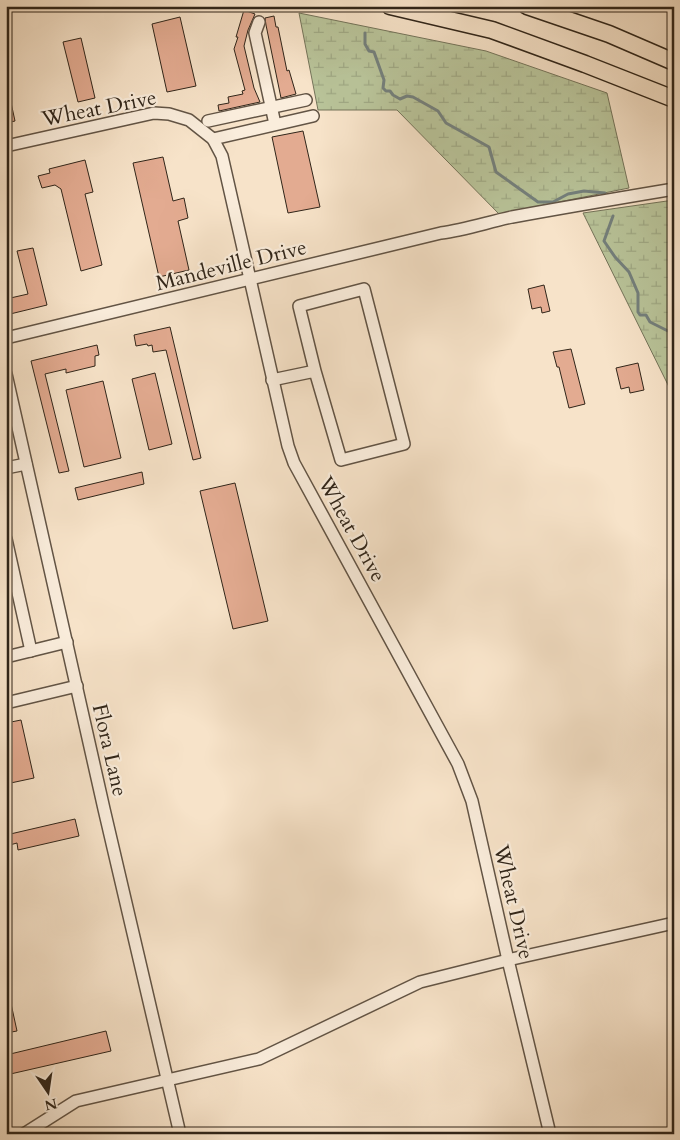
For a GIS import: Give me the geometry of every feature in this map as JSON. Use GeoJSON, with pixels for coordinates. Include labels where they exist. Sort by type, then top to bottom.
{"type":"FeatureCollection","features":[{"type":"Feature","properties":{"kind":"highway"},"geometry":{"type":"LineString","coordinates":[[390,6],[492,30],[674,99]]}},
{"type":"Feature","properties":{"kind":"highway"},"geometry":{"type":"LineString","coordinates":[[527,6],[609,34],[674,62]]}},
{"type":"Feature","properties":{"kind":"street"},"geometry":{"type":"LineString","coordinates":[[259,22],[255,33],[275,124]]}},
{"type":"Feature","properties":{"kind":"street"},"geometry":{"type":"LineString","coordinates":[[208,121],[306,100]]}},
{"type":"Feature","properties":{"kind":"street","name":"Wheat Drive"},"geometry":{"type":"LineString","coordinates":[[6,146],[154,113],[169,114],[190,120],[213,139],[222,156],[272,380],[294,463],[465,779],[472,801],[550,1134]]}},
{"type":"Feature","properties":{"kind":"street"},"geometry":{"type":"LineString","coordinates":[[213,139],[313,116]]}},
{"type":"Feature","properties":{"kind":"street","name":"Mandeville Drive"},"geometry":{"type":"LineString","coordinates":[[6,338],[512,217],[674,189]]}},
{"type":"Feature","properties":{"kind":"street"},"geometry":{"type":"LineString","coordinates":[[364,289],[404,444],[341,460],[315,371],[299,306],[364,289]]}},
{"type":"Feature","properties":{"kind":"street"},"geometry":{"type":"LineString","coordinates":[[272,380],[315,371]]}},
{"type":"Feature","properties":{"kind":"street","name":"Flora Lane"},"geometry":{"type":"LineString","coordinates":[[6,374],[180,1134]]}},
{"type":"Feature","properties":{"kind":"street"},"geometry":{"type":"LineString","coordinates":[[6,468],[26,464]]}},
{"type":"Feature","properties":{"kind":"street"},"geometry":{"type":"LineString","coordinates":[[6,539],[31,651]]}},
{"type":"Feature","properties":{"kind":"street"},"geometry":{"type":"LineString","coordinates":[[6,657],[67,642]]}},
{"type":"Feature","properties":{"kind":"street"},"geometry":{"type":"LineString","coordinates":[[6,703],[77,686]]}},
{"type":"Feature","properties":{"kind":"street"},"geometry":{"type":"LineString","coordinates":[[24,1134],[76,1100],[259,1059],[420,982],[674,922]]}},
{"type":"Feature","properties":{"kind":"green space"},"geometry":{"type":"Polygon","coordinates":[[[299,13],[486,51],[607,93],[629,188],[499,214],[397,110],[318,110],[299,13]]]}},
{"type":"Feature","properties":{"kind":"green space"},"geometry":{"type":"Polygon","coordinates":[[[674,200],[674,397],[583,213],[674,200]]]}},
{"type":"Feature","properties":{"kind":"building"},"geometry":{"type":"Polygon","coordinates":[[[244,10],[255,14],[244,46],[254,88],[260,102],[219,111],[218,105],[229,103],[228,97],[243,94],[242,91],[245,90],[234,49],[244,10]]]}},
{"type":"Feature","properties":{"kind":"building"},"geometry":{"type":"Polygon","coordinates":[[[274,16],[287,71],[289,70],[296,94],[281,98],[265,18],[274,16]]]}},
{"type":"Feature","properties":{"kind":"building"},"geometry":{"type":"Polygon","coordinates":[[[180,17],[196,86],[167,92],[152,24],[180,17]]]}},
{"type":"Feature","properties":{"kind":"building"},"geometry":{"type":"Polygon","coordinates":[[[81,38],[95,98],[78,102],[63,42],[81,38]]]}},
{"type":"Feature","properties":{"kind":"building"},"geometry":{"type":"Polygon","coordinates":[[[6,98],[10,98],[15,121],[6,123],[6,98]]]}},
{"type":"Feature","properties":{"kind":"building"},"geometry":{"type":"Polygon","coordinates":[[[303,131],[320,207],[288,213],[272,137],[303,131]]]}},
{"type":"Feature","properties":{"kind":"building"},"geometry":{"type":"Polygon","coordinates":[[[163,157],[173,201],[184,198],[188,218],[178,221],[189,270],[159,277],[133,163],[163,157]]]}},
{"type":"Feature","properties":{"kind":"building"},"geometry":{"type":"Polygon","coordinates":[[[85,160],[93,192],[85,194],[102,265],[81,271],[61,189],[55,185],[42,188],[38,176],[50,173],[49,169],[85,160]]]}},
{"type":"Feature","properties":{"kind":"building"},"geometry":{"type":"Polygon","coordinates":[[[33,248],[47,305],[6,315],[6,299],[28,294],[17,251],[33,248]]]}},
{"type":"Feature","properties":{"kind":"building"},"geometry":{"type":"Polygon","coordinates":[[[544,285],[550,311],[542,313],[541,307],[532,309],[528,289],[544,285]]]}},
{"type":"Feature","properties":{"kind":"building"},"geometry":{"type":"Polygon","coordinates":[[[170,327],[201,458],[193,460],[166,350],[153,352],[152,345],[136,346],[134,335],[170,327]]]}},
{"type":"Feature","properties":{"kind":"building"},"geometry":{"type":"Polygon","coordinates":[[[97,345],[99,355],[95,356],[95,366],[66,373],[66,369],[45,374],[69,471],[59,473],[31,361],[97,345]]]}},
{"type":"Feature","properties":{"kind":"building"},"geometry":{"type":"Polygon","coordinates":[[[571,349],[585,404],[569,408],[559,367],[557,367],[553,352],[571,349]]]}},
{"type":"Feature","properties":{"kind":"building"},"geometry":{"type":"Polygon","coordinates":[[[638,363],[644,390],[630,393],[629,387],[621,389],[616,368],[638,363]]]}},
{"type":"Feature","properties":{"kind":"building"},"geometry":{"type":"Polygon","coordinates":[[[155,373],[172,444],[149,450],[132,379],[155,373]]]}},
{"type":"Feature","properties":{"kind":"building"},"geometry":{"type":"Polygon","coordinates":[[[103,381],[121,458],[84,467],[66,390],[103,381]]]}},
{"type":"Feature","properties":{"kind":"building"},"geometry":{"type":"Polygon","coordinates":[[[142,472],[144,484],[78,500],[75,488],[142,472]]]}},
{"type":"Feature","properties":{"kind":"building"},"geometry":{"type":"Polygon","coordinates":[[[235,483],[268,621],[233,629],[200,491],[235,483]]]}},
{"type":"Feature","properties":{"kind":"building"},"geometry":{"type":"Polygon","coordinates":[[[21,720],[34,778],[6,784],[6,723],[21,720]]]}},
{"type":"Feature","properties":{"kind":"building"},"geometry":{"type":"Polygon","coordinates":[[[75,819],[79,836],[18,850],[17,843],[6,846],[6,835],[75,819]]]}},
{"type":"Feature","properties":{"kind":"building"},"geometry":{"type":"Polygon","coordinates":[[[10,999],[17,1031],[6,1033],[6,1000],[10,999]]]}},
{"type":"Feature","properties":{"kind":"building"},"geometry":{"type":"Polygon","coordinates":[[[106,1031],[111,1051],[6,1075],[6,1055],[106,1031]]]}},
{"type":"Feature","properties":{"kind":"waterway"},"geometry":{"type":"LineString","coordinates":[[365,33],[365,44],[369,51],[374,52],[384,80],[383,88],[386,91],[390,91],[400,99],[407,96],[413,97],[438,111],[446,123],[489,147],[496,172],[538,202],[553,202],[568,194],[584,191],[605,193]]}},
{"type":"Feature","properties":{"kind":"waterway"},"geometry":{"type":"LineString","coordinates":[[613,216],[604,241],[629,272],[638,293],[638,312],[640,315],[646,315],[650,322],[674,334]]}}]}
